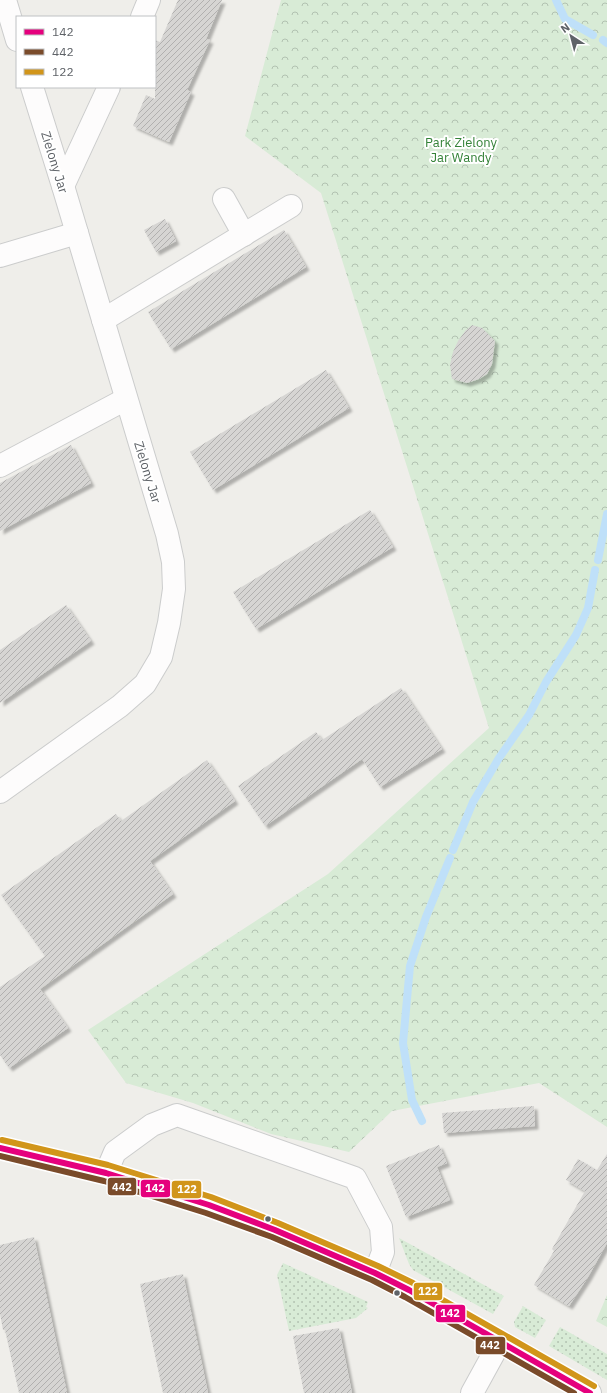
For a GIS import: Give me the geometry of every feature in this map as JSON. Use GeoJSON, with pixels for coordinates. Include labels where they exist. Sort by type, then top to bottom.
{"type":"FeatureCollection","features":[{"type":"Feature","properties":{"kind":"street"},"geometry":{"type":"LineString","coordinates":[[142,16],[150,0]]}},
{"type":"Feature","properties":{"kind":"street"},"geometry":{"type":"LineString","coordinates":[[6,2],[16,37]]}},
{"type":"Feature","properties":{"kind":"street","name":"Zielony Jar"},"geometry":{"type":"LineString","coordinates":[[0,792],[120,706],[145,684],[161,657],[169,623],[174,589],[173,562],[167,534],[32,88]]}},
{"type":"Feature","properties":{"kind":"street"},"geometry":{"type":"LineString","coordinates":[[63,186],[109,88]]}},
{"type":"Feature","properties":{"kind":"street"},"geometry":{"type":"LineString","coordinates":[[224,199],[244,234]]}},
{"type":"Feature","properties":{"kind":"street"},"geometry":{"type":"LineString","coordinates":[[103,320],[291,206]]}},
{"type":"Feature","properties":{"kind":"street"},"geometry":{"type":"LineString","coordinates":[[0,256],[77,232]]}},
{"type":"Feature","properties":{"kind":"street"},"geometry":{"type":"LineString","coordinates":[[0,466],[126,399]]}},
{"type":"Feature","properties":{"kind":"street"},"geometry":{"type":"LineString","coordinates":[[106,1173],[115,1152],[152,1125],[177,1115],[355,1178],[381,1227],[383,1252],[376,1273]]}},
{"type":"Feature","properties":{"kind":"street"},"geometry":{"type":"LineString","coordinates":[[0,1148],[106,1173],[208,1205],[249,1220],[376,1273],[500,1342],[560,1386],[590,1393]]}},
{"type":"Feature","properties":{"kind":"street"},"geometry":{"type":"LineString","coordinates":[[472,1393],[500,1342]]}},
{"type":"Feature","properties":{"kind":"green space","name":"Park Zielony Jar Wandy"},"geometry":{"type":"Polygon","coordinates":[[[281,0],[607,0],[607,1127],[539,1083],[392,1111],[349,1152],[271,1134],[193,1103],[126,1083],[88,1030],[328,874],[489,728],[321,193],[245,136],[281,0]]]}},
{"type":"Feature","properties":{"kind":"green space"},"geometry":{"type":"Polygon","coordinates":[[[399,1238],[504,1296],[493,1314],[413,1270],[409,1264],[399,1238]]]}},
{"type":"Feature","properties":{"kind":"green space"},"geometry":{"type":"Polygon","coordinates":[[[283,1263],[368,1302],[366,1307],[368,1308],[356,1318],[289,1331],[277,1275],[283,1263]]]}},
{"type":"Feature","properties":{"kind":"green space"},"geometry":{"type":"Polygon","coordinates":[[[607,1295],[607,1327],[596,1321],[607,1295]]]}},
{"type":"Feature","properties":{"kind":"green space"},"geometry":{"type":"Polygon","coordinates":[[[523,1306],[546,1320],[535,1338],[515,1327],[514,1322],[523,1306]]]}},
{"type":"Feature","properties":{"kind":"green space"},"geometry":{"type":"Polygon","coordinates":[[[560,1327],[607,1354],[607,1380],[549,1346],[560,1327]]]}},
{"type":"Feature","properties":{"kind":"building"},"geometry":{"type":"Polygon","coordinates":[[[178,0],[222,0],[206,39],[210,40],[187,90],[191,92],[169,142],[133,126],[146,95],[155,99],[156,40],[160,42],[178,0]]]}},
{"type":"Feature","properties":{"kind":"building"},"geometry":{"type":"Polygon","coordinates":[[[165,219],[176,241],[156,252],[144,230],[165,219]]]}},
{"type":"Feature","properties":{"kind":"building"},"geometry":{"type":"Polygon","coordinates":[[[284,230],[306,267],[171,349],[148,312],[284,230]]]}},
{"type":"Feature","properties":{"kind":"building"},"geometry":{"type":"Polygon","coordinates":[[[472,325],[482,328],[495,341],[492,364],[487,374],[479,379],[467,383],[452,379],[450,365],[453,352],[458,341],[465,331],[472,325]]]}},
{"type":"Feature","properties":{"kind":"building"},"geometry":{"type":"Polygon","coordinates":[[[326,370],[349,408],[213,490],[190,452],[326,370]]]}},
{"type":"Feature","properties":{"kind":"building"},"geometry":{"type":"Polygon","coordinates":[[[71,445],[91,483],[0,531],[0,483],[71,445]]]}},
{"type":"Feature","properties":{"kind":"building"},"geometry":{"type":"Polygon","coordinates":[[[370,510],[393,547],[256,629],[233,592],[370,510]]]}},
{"type":"Feature","properties":{"kind":"building"},"geometry":{"type":"Polygon","coordinates":[[[66,605],[91,641],[0,703],[0,650],[66,605]]]}},
{"type":"Feature","properties":{"kind":"building"},"geometry":{"type":"Polygon","coordinates":[[[401,688],[442,749],[380,787],[362,759],[265,826],[238,786],[316,732],[322,740],[401,688]]]}},
{"type":"Feature","properties":{"kind":"building"},"geometry":{"type":"Polygon","coordinates":[[[207,760],[235,801],[150,861],[173,894],[40,989],[68,1028],[9,1068],[0,1055],[0,987],[45,956],[1,895],[116,814],[121,821],[207,760]]]}},
{"type":"Feature","properties":{"kind":"building"},"geometry":{"type":"Polygon","coordinates":[[[534,1106],[535,1126],[444,1133],[442,1113],[534,1106]]]}},
{"type":"Feature","properties":{"kind":"building"},"geometry":{"type":"Polygon","coordinates":[[[439,1145],[447,1163],[437,1167],[450,1200],[406,1217],[386,1166],[439,1145]]]}},
{"type":"Feature","properties":{"kind":"building"},"geometry":{"type":"Polygon","coordinates":[[[607,1154],[607,1243],[588,1277],[569,1306],[534,1285],[554,1251],[552,1249],[585,1191],[566,1180],[578,1159],[597,1170],[607,1154]]]}},
{"type":"Feature","properties":{"kind":"building"},"geometry":{"type":"Polygon","coordinates":[[[34,1237],[67,1393],[19,1393],[5,1330],[3,1330],[0,1314],[0,1245],[34,1237]]]}},
{"type":"Feature","properties":{"kind":"building"},"geometry":{"type":"Polygon","coordinates":[[[183,1274],[208,1393],[163,1393],[140,1284],[183,1274]]]}},
{"type":"Feature","properties":{"kind":"building"},"geometry":{"type":"Polygon","coordinates":[[[339,1328],[352,1393],[304,1393],[293,1336],[339,1328]]]}},
{"type":"Feature","properties":{"kind":"waterway"},"geometry":{"type":"LineString","coordinates":[[556,0],[565,19],[593,35]]}},
{"type":"Feature","properties":{"kind":"waterway"},"geometry":{"type":"LineString","coordinates":[[603,40],[607,43]]}},
{"type":"Feature","properties":{"kind":"waterway"},"geometry":{"type":"LineString","coordinates":[[598,560],[607,514]]}},
{"type":"Feature","properties":{"kind":"waterway"},"geometry":{"type":"LineString","coordinates":[[453,850],[473,802],[499,758],[529,715],[546,682],[576,635],[588,608],[595,570]]}},
{"type":"Feature","properties":{"kind":"waterway"},"geometry":{"type":"LineString","coordinates":[[422,1121],[412,1100],[403,1043],[410,966],[426,917],[450,858]]}},
{"type":"Feature","properties":{"kind":"transit line","name":"122"},"geometry":{"type":"LineString","coordinates":[[2,1140],[108,1165],[211,1197],[278,1223],[378,1266],[413,1283],[594,1386]]}},
{"type":"Feature","properties":{"kind":"transit line","name":"142"},"geometry":{"type":"LineString","coordinates":[[0,1148],[106,1173],[209,1205],[275,1230],[375,1273],[409,1290],[590,1393]]}},
{"type":"Feature","properties":{"kind":"transit line","name":"442"},"geometry":{"type":"LineString","coordinates":[[0,1156],[104,1181],[206,1213],[272,1237],[372,1280],[405,1297],[574,1393]]}}]}
